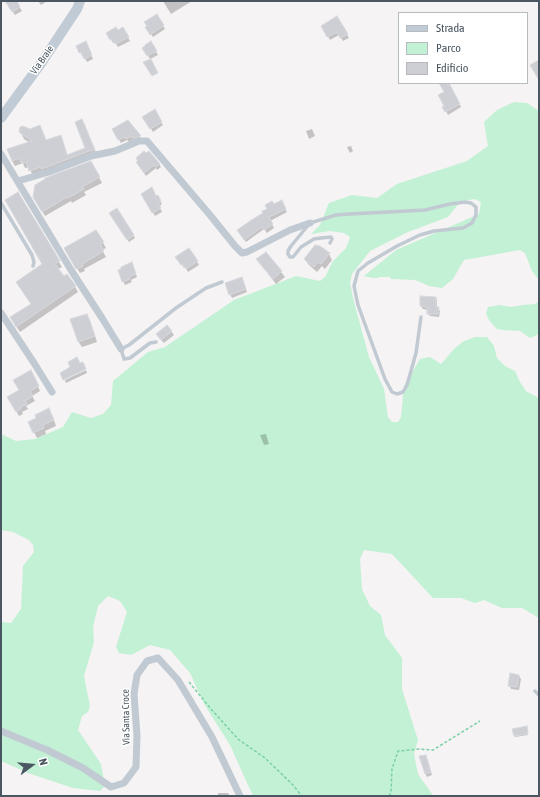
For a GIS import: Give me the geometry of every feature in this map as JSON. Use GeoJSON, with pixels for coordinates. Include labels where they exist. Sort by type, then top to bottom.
{"type":"FeatureCollection","features":[{"type":"Feature","properties":{"kind":"street","name":"Via Braie"},"geometry":{"type":"LineString","coordinates":[[1,118],[42,62],[80,1]]}},
{"type":"Feature","properties":{"kind":"street"},"geometry":{"type":"LineString","coordinates":[[18,181],[49,172],[91,156],[115,151],[139,141],[147,141],[242,253],[290,230],[310,223]]}},
{"type":"Feature","properties":{"kind":"street"},"geometry":{"type":"LineString","coordinates":[[1,154],[120,349]]}},
{"type":"Feature","properties":{"kind":"street"},"geometry":{"type":"LineString","coordinates":[[1,313],[52,392]]}},
{"type":"Feature","properties":{"kind":"street","name":"Via Santa Croce"},"geometry":{"type":"LineString","coordinates":[[1,731],[47,750],[83,768],[111,787],[124,783],[136,767],[137,736],[134,694],[136,675],[147,662],[158,658],[182,686],[212,737],[240,796]]}},
{"type":"Feature","properties":{"kind":"lane"},"geometry":{"type":"LineString","coordinates":[[330,243],[332,240],[331,237],[314,239],[301,247],[293,257],[290,257],[288,254],[288,251],[296,239],[310,223],[336,215],[425,210],[465,202],[471,203],[476,207],[476,215],[472,223],[463,228],[434,231],[420,236],[396,246],[358,271],[354,286],[358,305],[385,379],[392,392],[397,394],[403,392],[407,385],[416,353],[421,317]]}},
{"type":"Feature","properties":{"kind":"lane"},"geometry":{"type":"LineString","coordinates":[[1,203],[32,255],[34,262],[33,266]]}},
{"type":"Feature","properties":{"kind":"lane"},"geometry":{"type":"LineString","coordinates":[[156,342],[150,343],[135,355],[127,359],[124,359],[120,349],[129,345],[176,308],[206,288],[222,282]]}},
{"type":"Feature","properties":{"kind":"lane"},"geometry":{"type":"LineString","coordinates":[[536,691],[539,695]]}},
{"type":"Feature","properties":{"kind":"path"},"geometry":{"type":"LineString","coordinates":[[188,682],[238,739],[265,758],[292,784],[302,796]]}},
{"type":"Feature","properties":{"kind":"path"},"geometry":{"type":"LineString","coordinates":[[389,796],[391,792],[392,769],[398,751],[419,749],[433,750],[480,721]]}},
{"type":"Feature","properties":{"kind":"green space"},"geometry":{"type":"Polygon","coordinates":[[[514,102],[527,103],[539,111],[539,280],[532,271],[525,253],[520,250],[464,260],[453,279],[442,288],[429,286],[415,280],[391,279],[390,277],[373,278],[364,276],[396,250],[479,214],[481,202],[475,199],[461,201],[448,217],[408,232],[370,251],[352,274],[350,283],[369,357],[384,389],[388,417],[392,422],[398,422],[401,417],[404,386],[420,359],[430,357],[441,364],[455,348],[464,341],[475,337],[487,337],[494,346],[497,358],[505,366],[515,371],[526,391],[539,398],[539,618],[522,608],[502,608],[484,600],[475,603],[461,598],[433,598],[392,554],[364,550],[360,559],[362,589],[370,606],[381,615],[385,635],[402,658],[402,689],[418,740],[414,754],[418,774],[433,796],[253,796],[230,745],[204,704],[190,673],[170,650],[150,645],[131,655],[119,653],[116,647],[127,612],[120,601],[108,596],[98,606],[93,627],[94,642],[84,676],[90,706],[88,712],[82,716],[78,730],[101,764],[105,786],[100,791],[73,788],[28,773],[1,761],[1,622],[11,623],[21,609],[23,566],[34,552],[33,545],[29,540],[13,532],[1,530],[1,434],[16,441],[35,439],[63,427],[72,412],[91,418],[103,414],[111,405],[113,381],[148,352],[165,347],[234,300],[296,276],[320,281],[325,277],[333,261],[346,248],[350,237],[344,233],[330,231],[311,234],[320,225],[329,203],[352,195],[377,198],[397,184],[467,161],[488,146],[484,122],[497,110],[514,102]]]}},
{"type":"Feature","properties":{"kind":"green space"},"geometry":{"type":"Polygon","coordinates":[[[539,301],[539,334],[530,338],[520,331],[497,329],[489,320],[486,313],[488,307],[499,305],[511,307],[535,304],[539,301]]]}},
{"type":"Feature","properties":{"kind":"building"},"geometry":{"type":"Polygon","coordinates":[[[5,1],[17,1],[20,7],[12,12],[5,1]]]}},
{"type":"Feature","properties":{"kind":"building"},"geometry":{"type":"Polygon","coordinates":[[[157,14],[164,25],[150,35],[144,22],[157,14]]]}},
{"type":"Feature","properties":{"kind":"building"},"geometry":{"type":"Polygon","coordinates":[[[337,16],[348,34],[340,38],[337,32],[327,37],[321,26],[337,16]]]}},
{"type":"Feature","properties":{"kind":"building"},"geometry":{"type":"Polygon","coordinates":[[[116,27],[118,30],[123,27],[129,37],[115,44],[112,39],[110,40],[106,33],[116,27]]]}},
{"type":"Feature","properties":{"kind":"building"},"geometry":{"type":"Polygon","coordinates":[[[86,41],[92,55],[84,59],[76,46],[86,41]]]}},
{"type":"Feature","properties":{"kind":"building"},"geometry":{"type":"Polygon","coordinates":[[[151,41],[157,51],[147,56],[142,48],[151,41]]]}},
{"type":"Feature","properties":{"kind":"building"},"geometry":{"type":"Polygon","coordinates":[[[151,59],[158,73],[152,76],[143,62],[151,59]]]}},
{"type":"Feature","properties":{"kind":"building"},"geometry":{"type":"Polygon","coordinates":[[[539,60],[539,80],[530,65],[539,60]]]}},
{"type":"Feature","properties":{"kind":"building"},"geometry":{"type":"Polygon","coordinates":[[[440,84],[450,84],[460,104],[445,112],[442,107],[444,106],[438,95],[444,92],[440,84]]]}},
{"type":"Feature","properties":{"kind":"building"},"geometry":{"type":"Polygon","coordinates":[[[155,109],[162,122],[150,129],[142,117],[155,109]]]}},
{"type":"Feature","properties":{"kind":"building"},"geometry":{"type":"Polygon","coordinates":[[[82,119],[95,150],[41,169],[41,167],[29,171],[26,162],[21,163],[20,158],[12,161],[7,149],[32,141],[19,132],[20,127],[23,126],[30,129],[40,125],[46,140],[61,135],[67,155],[85,148],[75,122],[82,119]]]}},
{"type":"Feature","properties":{"kind":"building"},"geometry":{"type":"Polygon","coordinates":[[[128,120],[141,136],[133,138],[132,136],[126,139],[125,137],[118,140],[112,129],[128,120]]]}},
{"type":"Feature","properties":{"kind":"building"},"geometry":{"type":"Polygon","coordinates":[[[144,151],[146,153],[149,151],[160,164],[155,167],[154,165],[144,173],[136,162],[138,161],[136,158],[144,151]]]}},
{"type":"Feature","properties":{"kind":"building"},"geometry":{"type":"Polygon","coordinates":[[[91,161],[100,177],[82,187],[84,189],[42,212],[33,197],[35,185],[45,178],[91,161]]]}},
{"type":"Feature","properties":{"kind":"building"},"geometry":{"type":"Polygon","coordinates":[[[152,187],[156,196],[158,195],[161,201],[158,202],[161,208],[152,213],[141,194],[152,187]]]}},
{"type":"Feature","properties":{"kind":"building"},"geometry":{"type":"Polygon","coordinates":[[[18,192],[60,261],[55,264],[64,276],[67,274],[76,286],[16,327],[10,317],[31,304],[16,282],[42,264],[5,200],[18,192]]]}},
{"type":"Feature","properties":{"kind":"building"},"geometry":{"type":"Polygon","coordinates":[[[282,200],[286,209],[269,217],[273,224],[264,230],[262,227],[244,240],[237,230],[263,213],[262,211],[267,209],[265,205],[272,201],[274,204],[282,200]]]}},
{"type":"Feature","properties":{"kind":"building"},"geometry":{"type":"Polygon","coordinates":[[[117,208],[134,235],[127,240],[109,213],[117,208]]]}},
{"type":"Feature","properties":{"kind":"building"},"geometry":{"type":"Polygon","coordinates":[[[96,230],[104,242],[100,244],[104,251],[82,264],[83,266],[76,269],[64,248],[96,230]]]}},
{"type":"Feature","properties":{"kind":"building"},"geometry":{"type":"Polygon","coordinates":[[[315,245],[320,246],[330,253],[321,264],[318,262],[314,267],[304,259],[315,245]]]}},
{"type":"Feature","properties":{"kind":"building"},"geometry":{"type":"Polygon","coordinates":[[[189,248],[198,261],[186,269],[175,257],[189,248]]]}},
{"type":"Feature","properties":{"kind":"building"},"geometry":{"type":"Polygon","coordinates":[[[266,252],[282,271],[273,279],[256,259],[266,252]]]}},
{"type":"Feature","properties":{"kind":"building"},"geometry":{"type":"Polygon","coordinates":[[[132,262],[136,274],[130,276],[130,279],[122,282],[118,270],[132,262]]]}},
{"type":"Feature","properties":{"kind":"building"},"geometry":{"type":"Polygon","coordinates":[[[242,277],[246,289],[229,295],[225,283],[242,277]]]}},
{"type":"Feature","properties":{"kind":"building"},"geometry":{"type":"Polygon","coordinates":[[[420,296],[436,297],[436,307],[439,307],[438,314],[427,314],[427,307],[420,306],[420,296]]]}},
{"type":"Feature","properties":{"kind":"building"},"geometry":{"type":"Polygon","coordinates":[[[87,314],[95,336],[78,342],[70,319],[87,314]]]}},
{"type":"Feature","properties":{"kind":"building"},"geometry":{"type":"Polygon","coordinates":[[[167,325],[172,331],[161,340],[156,334],[167,325]]]}},
{"type":"Feature","properties":{"kind":"building"},"geometry":{"type":"Polygon","coordinates":[[[77,357],[80,363],[83,362],[86,369],[63,380],[60,373],[70,367],[68,362],[77,357]]]}},
{"type":"Feature","properties":{"kind":"building"},"geometry":{"type":"Polygon","coordinates":[[[31,370],[39,386],[30,391],[33,396],[25,401],[27,404],[16,412],[7,397],[19,390],[13,380],[31,370]]]}},
{"type":"Feature","properties":{"kind":"building"},"geometry":{"type":"Polygon","coordinates":[[[49,408],[54,420],[43,425],[44,428],[33,433],[28,422],[36,418],[35,415],[49,408]]]}},
{"type":"Feature","properties":{"kind":"building"},"geometry":{"type":"Polygon","coordinates":[[[510,673],[519,675],[517,687],[508,686],[510,673]]]}},
{"type":"Feature","properties":{"kind":"building"},"geometry":{"type":"Polygon","coordinates":[[[527,726],[528,734],[514,736],[512,729],[527,726]]]}},
{"type":"Feature","properties":{"kind":"building"},"geometry":{"type":"Polygon","coordinates":[[[426,755],[431,772],[425,774],[419,756],[426,755]]]}}]}
